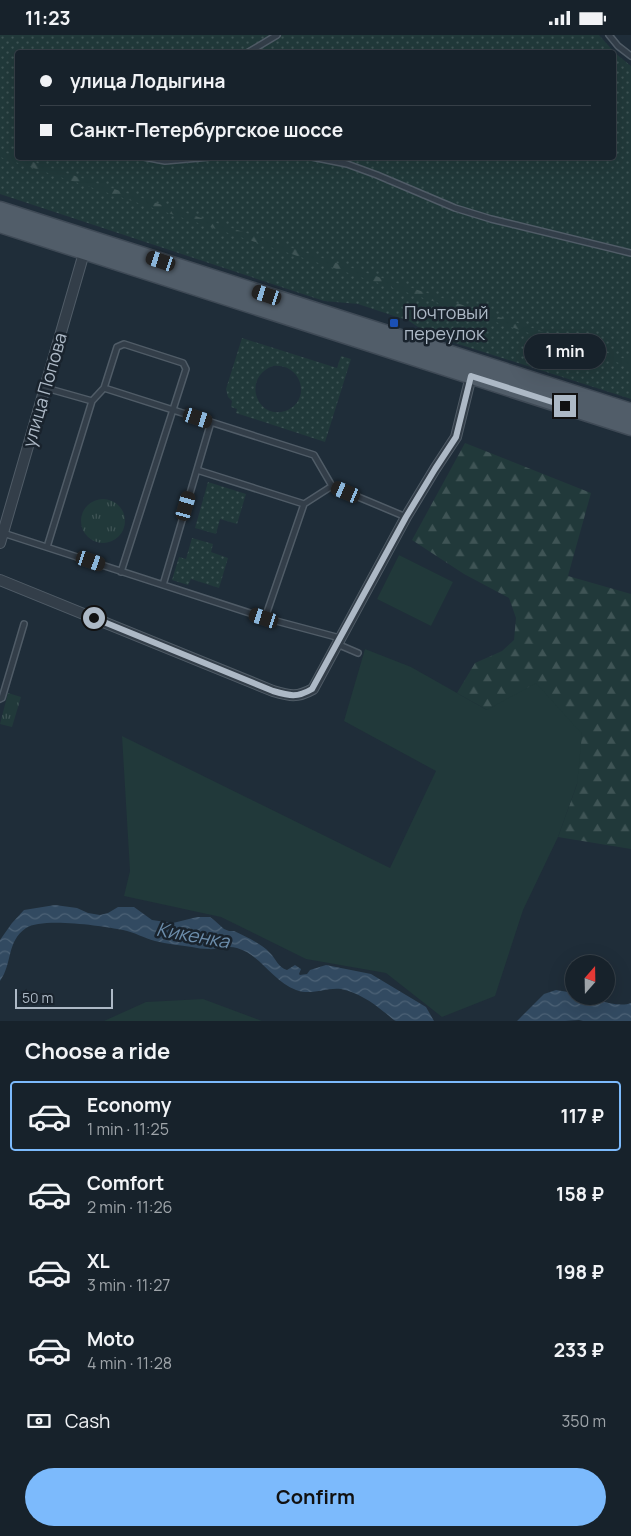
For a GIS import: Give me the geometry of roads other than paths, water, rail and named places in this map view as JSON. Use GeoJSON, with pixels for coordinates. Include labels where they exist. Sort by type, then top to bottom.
{"type":"FeatureCollection","features":[{"type":"Feature","properties":{"kind":"main road"},"geometry":{"type":"LineString","coordinates":[[0,210],[87,245],[473,369],[631,427]]}},
{"type":"Feature","properties":{"kind":"main road"},"geometry":{"type":"LineString","coordinates":[[0,224],[87,245]]}},
{"type":"Feature","properties":{"kind":"main road"},"geometry":{"type":"LineString","coordinates":[[473,369],[631,412]]}},
{"type":"Feature","properties":{"kind":"street","name":"улица Попова"},"geometry":{"type":"LineString","coordinates":[[1,538],[87,245]]}},
{"type":"Feature","properties":{"kind":"street"},"geometry":{"type":"LineString","coordinates":[[0,579],[273,691],[290,696],[302,695],[312,689],[406,517],[456,437],[473,369]]}},
{"type":"Feature","properties":{"kind":"lane"},"geometry":{"type":"LineString","coordinates":[[252,50],[276,35]]}},
{"type":"Feature","properties":{"kind":"lane"},"geometry":{"type":"LineString","coordinates":[[609,35],[618,46],[631,56]]}},
{"type":"Feature","properties":{"kind":"lane"},"geometry":{"type":"LineString","coordinates":[[160,160],[176,160]]}},
{"type":"Feature","properties":{"kind":"lane"},"geometry":{"type":"LineString","coordinates":[[327,160],[347,164],[377,175],[455,208],[631,253]]}},
{"type":"Feature","properties":{"kind":"lane"},"geometry":{"type":"LineString","coordinates":[[47,547],[92,401],[104,388],[118,347],[124,344],[176,360],[183,363],[186,369],[121,571]]}},
{"type":"Feature","properties":{"kind":"lane"},"geometry":{"type":"LineString","coordinates":[[46,387],[92,401]]}},
{"type":"Feature","properties":{"kind":"lane"},"geometry":{"type":"LineString","coordinates":[[104,388],[314,455],[332,486],[406,517]]}},
{"type":"Feature","properties":{"kind":"lane"},"geometry":{"type":"LineString","coordinates":[[163,585],[211,422]]}},
{"type":"Feature","properties":{"kind":"lane"},"geometry":{"type":"LineString","coordinates":[[196,470],[304,504]]}},
{"type":"Feature","properties":{"kind":"lane"},"geometry":{"type":"LineString","coordinates":[[264,618],[304,504],[332,486]]}},
{"type":"Feature","properties":{"kind":"lane"},"geometry":{"type":"LineString","coordinates":[[1,538],[47,547],[339,641],[358,653]]}},
{"type":"Feature","properties":{"kind":"lane"},"geometry":{"type":"LineString","coordinates":[[0,699],[2,698],[24,624]]}},
{"type":"Feature","properties":{"kind":"water","name":"Кикенка"},"geometry":{"type":"Polygon","coordinates":[[[55,905],[77,908],[88,913],[100,915],[118,907],[134,907],[152,920],[173,923],[197,917],[210,917],[224,929],[234,931],[262,946],[284,969],[287,970],[295,965],[301,969],[300,975],[307,974],[310,970],[326,965],[371,974],[426,1007],[434,1021],[396,1021],[364,998],[353,992],[341,989],[313,992],[296,990],[280,981],[253,956],[237,948],[206,949],[169,944],[127,931],[88,925],[45,923],[26,928],[12,946],[7,967],[0,981],[0,940],[12,923],[24,910],[55,905]]]}},
{"type":"Feature","properties":{"kind":"water"},"geometry":{"type":"Polygon","coordinates":[[[556,990],[565,992],[565,1005],[615,1005],[631,1003],[631,1021],[517,1021],[544,994],[556,990]]]}},
{"type":"Feature","properties":{"kind":"place","name":"Почтовый переулок"},"geometry":{"type":"Point","coordinates":[394,323]}}]}
